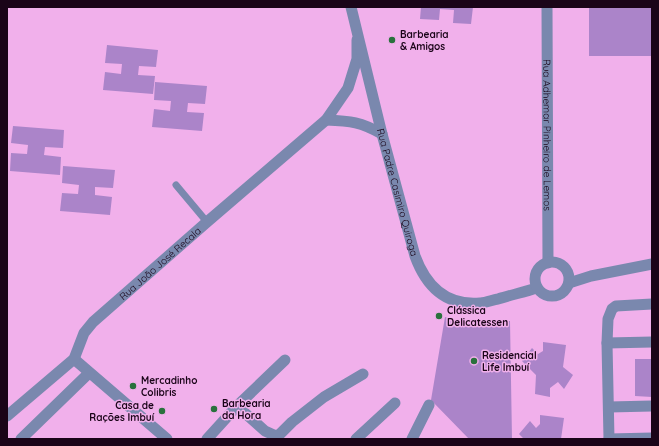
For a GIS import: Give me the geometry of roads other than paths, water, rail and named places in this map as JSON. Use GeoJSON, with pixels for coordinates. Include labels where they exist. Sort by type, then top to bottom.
{"type":"FeatureCollection","features":[{"type":"Feature","properties":{"kind":"street","name":"Rua Padre Casimiro Quiroga"},"geometry":{"type":"LineString","coordinates":[[351,7],[382,134],[415,256],[426,279],[433,288],[442,295],[464,302],[480,303],[517,294],[536,283]]}},
{"type":"Feature","properties":{"kind":"street","name":"Rua Adhemar Pinheiro de Lemos"},"geometry":{"type":"LineString","coordinates":[[547,7],[548,263]]}},
{"type":"Feature","properties":{"kind":"street","name":"Rua João José Recala"},"geometry":{"type":"LineString","coordinates":[[7,416],[74,359],[84,333],[93,322],[326,120],[348,88],[354,72],[357,59],[357,36]]}},
{"type":"Feature","properties":{"kind":"street"},"geometry":{"type":"LineString","coordinates":[[326,120],[355,122],[367,125],[382,134]]}},
{"type":"Feature","properties":{"kind":"street"},"geometry":{"type":"LineString","coordinates":[[629,270],[652,258]]}},
{"type":"Feature","properties":{"kind":"street"},"geometry":{"type":"LineString","coordinates":[[548,263],[560,264],[568,278],[564,292],[554,296],[544,295],[536,283],[539,268],[548,263]]}},
{"type":"Feature","properties":{"kind":"street"},"geometry":{"type":"LineString","coordinates":[[568,278],[629,270],[652,264]]}},
{"type":"Feature","properties":{"kind":"street"},"geometry":{"type":"LineString","coordinates":[[652,304],[623,305],[616,306],[612,309],[608,319],[607,343],[609,439],[652,438]]}},
{"type":"Feature","properties":{"kind":"street"},"geometry":{"type":"LineString","coordinates":[[607,343],[652,342]]}},
{"type":"Feature","properties":{"kind":"street"},"geometry":{"type":"LineString","coordinates":[[74,359],[167,439]]}},
{"type":"Feature","properties":{"kind":"street"},"geometry":{"type":"LineString","coordinates":[[207,439],[237,406],[284,360]]}},
{"type":"Feature","properties":{"kind":"street"},"geometry":{"type":"LineString","coordinates":[[21,439],[90,373]]}},
{"type":"Feature","properties":{"kind":"street"},"geometry":{"type":"LineString","coordinates":[[237,406],[265,431],[276,436],[324,397],[363,374]]}},
{"type":"Feature","properties":{"kind":"street"},"geometry":{"type":"LineString","coordinates":[[356,439],[395,403]]}},
{"type":"Feature","properties":{"kind":"street"},"geometry":{"type":"LineString","coordinates":[[412,439],[429,405]]}},
{"type":"Feature","properties":{"kind":"street"},"geometry":{"type":"LineString","coordinates":[[609,407],[652,406]]}},
{"type":"Feature","properties":{"kind":"lane"},"geometry":{"type":"LineString","coordinates":[[176,185],[207,222]]}},
{"type":"Feature","properties":{"kind":"place","name":"Barbearia & Amigos"},"geometry":{"type":"Point","coordinates":[392,40]}},
{"type":"Feature","properties":{"kind":"place","name":"Clássica Delicatessen"},"geometry":{"type":"Point","coordinates":[439,316]}},
{"type":"Feature","properties":{"kind":"place","name":"Residencial Life Imbuí"},"geometry":{"type":"Point","coordinates":[474,361]}},
{"type":"Feature","properties":{"kind":"place","name":"Mercadinho Colibris"},"geometry":{"type":"Point","coordinates":[133,386]}},
{"type":"Feature","properties":{"kind":"place","name":"Barbearia da Hora"},"geometry":{"type":"Point","coordinates":[214,409]}},
{"type":"Feature","properties":{"kind":"place","name":"Casa de Rações Imbuí"},"geometry":{"type":"Point","coordinates":[162,411]}}]}
